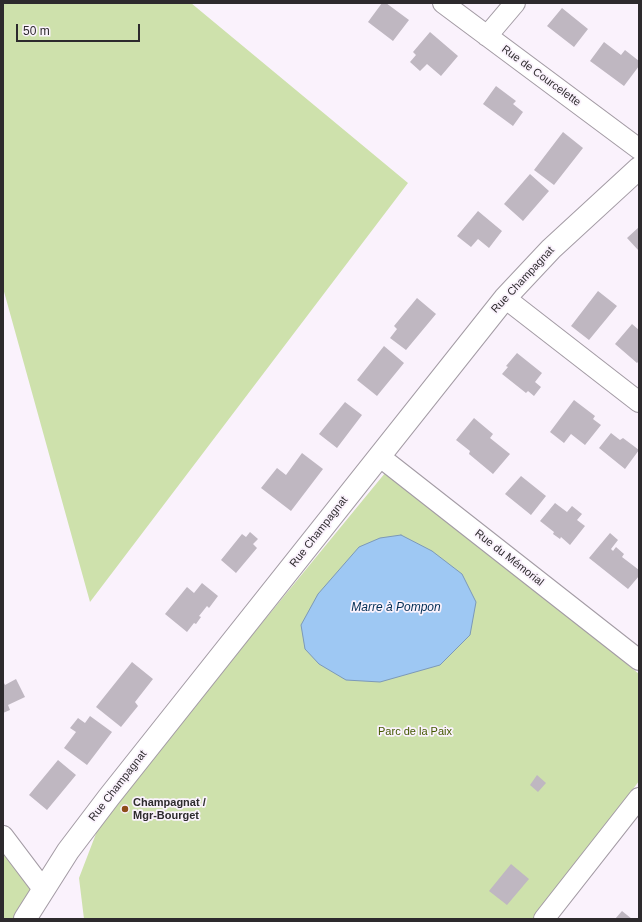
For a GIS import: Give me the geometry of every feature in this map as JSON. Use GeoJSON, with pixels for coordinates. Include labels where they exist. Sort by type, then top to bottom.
{"type":"FeatureCollection","features":[{"type":"Feature","properties":{"kind":"street","name":"Rue de Courcelette"},"geometry":{"type":"LineString","coordinates":[[443,3],[639,149]]}},
{"type":"Feature","properties":{"kind":"street"},"geometry":{"type":"LineString","coordinates":[[487,36],[515,3]]}},
{"type":"Feature","properties":{"kind":"street","name":"Rue Champagnat"},"geometry":{"type":"LineString","coordinates":[[25,919],[68,851],[109,796],[505,298],[551,249],[639,168]]}},
{"type":"Feature","properties":{"kind":"street"},"geometry":{"type":"LineString","coordinates":[[505,298],[639,402]]}},
{"type":"Feature","properties":{"kind":"street","name":"Rue du Mémorial"},"geometry":{"type":"LineString","coordinates":[[379,456],[639,660]]}},
{"type":"Feature","properties":{"kind":"street"},"geometry":{"type":"LineString","coordinates":[[544,919],[639,798]]}},
{"type":"Feature","properties":{"kind":"street"},"geometry":{"type":"LineString","coordinates":[[3,836],[43,889]]}},
{"type":"Feature","properties":{"kind":"green space"},"geometry":{"type":"Polygon","coordinates":[[[3,3],[191,3],[408,183],[90,602],[3,288],[3,3]]]}},
{"type":"Feature","properties":{"kind":"green space","name":"Parc de la Paix"},"geometry":{"type":"Polygon","coordinates":[[[390,467],[639,674],[639,781],[537,919],[84,919],[79,878],[102,818],[390,467]]]}},
{"type":"Feature","properties":{"kind":"green space"},"geometry":{"type":"Polygon","coordinates":[[[3,836],[43,889],[25,919],[3,919],[3,836]]]}},
{"type":"Feature","properties":{"kind":"water","name":"Marre à Pompon"},"geometry":{"type":"Polygon","coordinates":[[[401,535],[432,551],[462,574],[476,602],[470,635],[440,665],[380,682],[346,680],[319,664],[305,649],[301,625],[318,594],[359,547],[380,538],[401,535]]]}},
{"type":"Feature","properties":{"kind":"building"},"geometry":{"type":"Polygon","coordinates":[[[382,3],[386,3],[409,20],[393,41],[368,22],[382,3]]]}},
{"type":"Feature","properties":{"kind":"building"},"geometry":{"type":"Polygon","coordinates":[[[562,8],[588,29],[574,47],[547,26],[562,8]]]}},
{"type":"Feature","properties":{"kind":"building"},"geometry":{"type":"Polygon","coordinates":[[[430,32],[458,56],[441,76],[427,64],[420,71],[410,62],[416,55],[413,52],[430,32]]]}},
{"type":"Feature","properties":{"kind":"building"},"geometry":{"type":"Polygon","coordinates":[[[604,42],[621,55],[625,50],[639,61],[639,66],[624,86],[590,61],[604,42]]]}},
{"type":"Feature","properties":{"kind":"building"},"geometry":{"type":"Polygon","coordinates":[[[496,86],[516,101],[513,104],[523,112],[513,126],[483,104],[496,86]]]}},
{"type":"Feature","properties":{"kind":"building"},"geometry":{"type":"Polygon","coordinates":[[[563,132],[583,148],[554,185],[534,170],[563,132]]]}},
{"type":"Feature","properties":{"kind":"building"},"geometry":{"type":"Polygon","coordinates":[[[530,174],[549,191],[523,221],[504,204],[530,174]]]}},
{"type":"Feature","properties":{"kind":"building"},"geometry":{"type":"Polygon","coordinates":[[[478,211],[502,231],[489,248],[478,239],[471,247],[457,236],[478,211]]]}},
{"type":"Feature","properties":{"kind":"building"},"geometry":{"type":"Polygon","coordinates":[[[639,227],[639,251],[627,238],[639,227]]]}},
{"type":"Feature","properties":{"kind":"building"},"geometry":{"type":"Polygon","coordinates":[[[598,291],[617,306],[589,340],[571,326],[598,291]]]}},
{"type":"Feature","properties":{"kind":"building"},"geometry":{"type":"Polygon","coordinates":[[[417,298],[436,314],[406,350],[390,338],[397,329],[394,326],[417,298]]]}},
{"type":"Feature","properties":{"kind":"building"},"geometry":{"type":"Polygon","coordinates":[[[632,324],[639,330],[639,361],[637,363],[615,344],[632,324]]]}},
{"type":"Feature","properties":{"kind":"building"},"geometry":{"type":"Polygon","coordinates":[[[384,346],[404,363],[377,396],[357,380],[384,346]]]}},
{"type":"Feature","properties":{"kind":"building"},"geometry":{"type":"Polygon","coordinates":[[[517,353],[542,373],[535,382],[541,387],[534,396],[528,391],[526,393],[502,374],[508,367],[506,366],[517,353]]]}},
{"type":"Feature","properties":{"kind":"building"},"geometry":{"type":"Polygon","coordinates":[[[574,400],[595,416],[593,419],[601,425],[585,445],[571,434],[564,443],[550,432],[574,400]]]}},
{"type":"Feature","properties":{"kind":"building"},"geometry":{"type":"Polygon","coordinates":[[[345,402],[362,415],[337,448],[319,434],[345,402]]]}},
{"type":"Feature","properties":{"kind":"building"},"geometry":{"type":"Polygon","coordinates":[[[474,418],[493,434],[490,438],[510,454],[493,474],[469,454],[470,451],[456,440],[474,418]]]}},
{"type":"Feature","properties":{"kind":"building"},"geometry":{"type":"Polygon","coordinates":[[[611,433],[620,440],[623,438],[639,450],[625,469],[599,448],[611,433]]]}},
{"type":"Feature","properties":{"kind":"building"},"geometry":{"type":"Polygon","coordinates":[[[302,453],[323,469],[291,511],[261,488],[277,468],[286,475],[302,453]]]}},
{"type":"Feature","properties":{"kind":"building"},"geometry":{"type":"Polygon","coordinates":[[[521,476],[546,496],[531,515],[505,494],[521,476]]]}},
{"type":"Feature","properties":{"kind":"building"},"geometry":{"type":"Polygon","coordinates":[[[555,503],[567,512],[572,506],[582,514],[577,520],[585,526],[570,545],[561,537],[560,539],[553,534],[554,532],[540,521],[555,503]]]}},
{"type":"Feature","properties":{"kind":"building"},"geometry":{"type":"Polygon","coordinates":[[[250,532],[258,539],[253,544],[257,548],[236,573],[221,560],[242,534],[246,537],[250,532]]]}},
{"type":"Feature","properties":{"kind":"building"},"geometry":{"type":"Polygon","coordinates":[[[610,533],[618,540],[611,549],[613,551],[616,547],[624,554],[622,557],[639,570],[639,576],[628,589],[589,558],[610,533]]]}},
{"type":"Feature","properties":{"kind":"building"},"geometry":{"type":"Polygon","coordinates":[[[202,583],[218,596],[209,608],[207,606],[199,616],[201,617],[196,624],[194,623],[187,632],[165,614],[187,587],[194,593],[202,583]]]}},
{"type":"Feature","properties":{"kind":"building"},"geometry":{"type":"Polygon","coordinates":[[[132,662],[153,679],[135,702],[138,706],[121,727],[96,707],[132,662]]]}},
{"type":"Feature","properties":{"kind":"building"},"geometry":{"type":"Polygon","coordinates":[[[16,679],[25,697],[8,705],[10,710],[3,713],[3,681],[5,685],[16,679]]]}},
{"type":"Feature","properties":{"kind":"building"},"geometry":{"type":"Polygon","coordinates":[[[90,716],[112,732],[87,765],[64,748],[76,732],[70,728],[78,718],[85,723],[90,716]]]}},
{"type":"Feature","properties":{"kind":"building"},"geometry":{"type":"Polygon","coordinates":[[[58,760],[76,775],[47,810],[29,795],[58,760]]]}},
{"type":"Feature","properties":{"kind":"building"},"geometry":{"type":"Polygon","coordinates":[[[537,775],[546,783],[538,792],[530,785],[537,775]]]}},
{"type":"Feature","properties":{"kind":"building"},"geometry":{"type":"Polygon","coordinates":[[[511,864],[529,879],[507,905],[489,891],[511,864]]]}},
{"type":"Feature","properties":{"kind":"building"},"geometry":{"type":"Polygon","coordinates":[[[622,911],[632,919],[615,919],[622,911]]]}},
{"type":"Feature","properties":{"kind":"place","name":"Champagnat / Mgr-Bourget"},"geometry":{"type":"Point","coordinates":[125,809]}}]}
